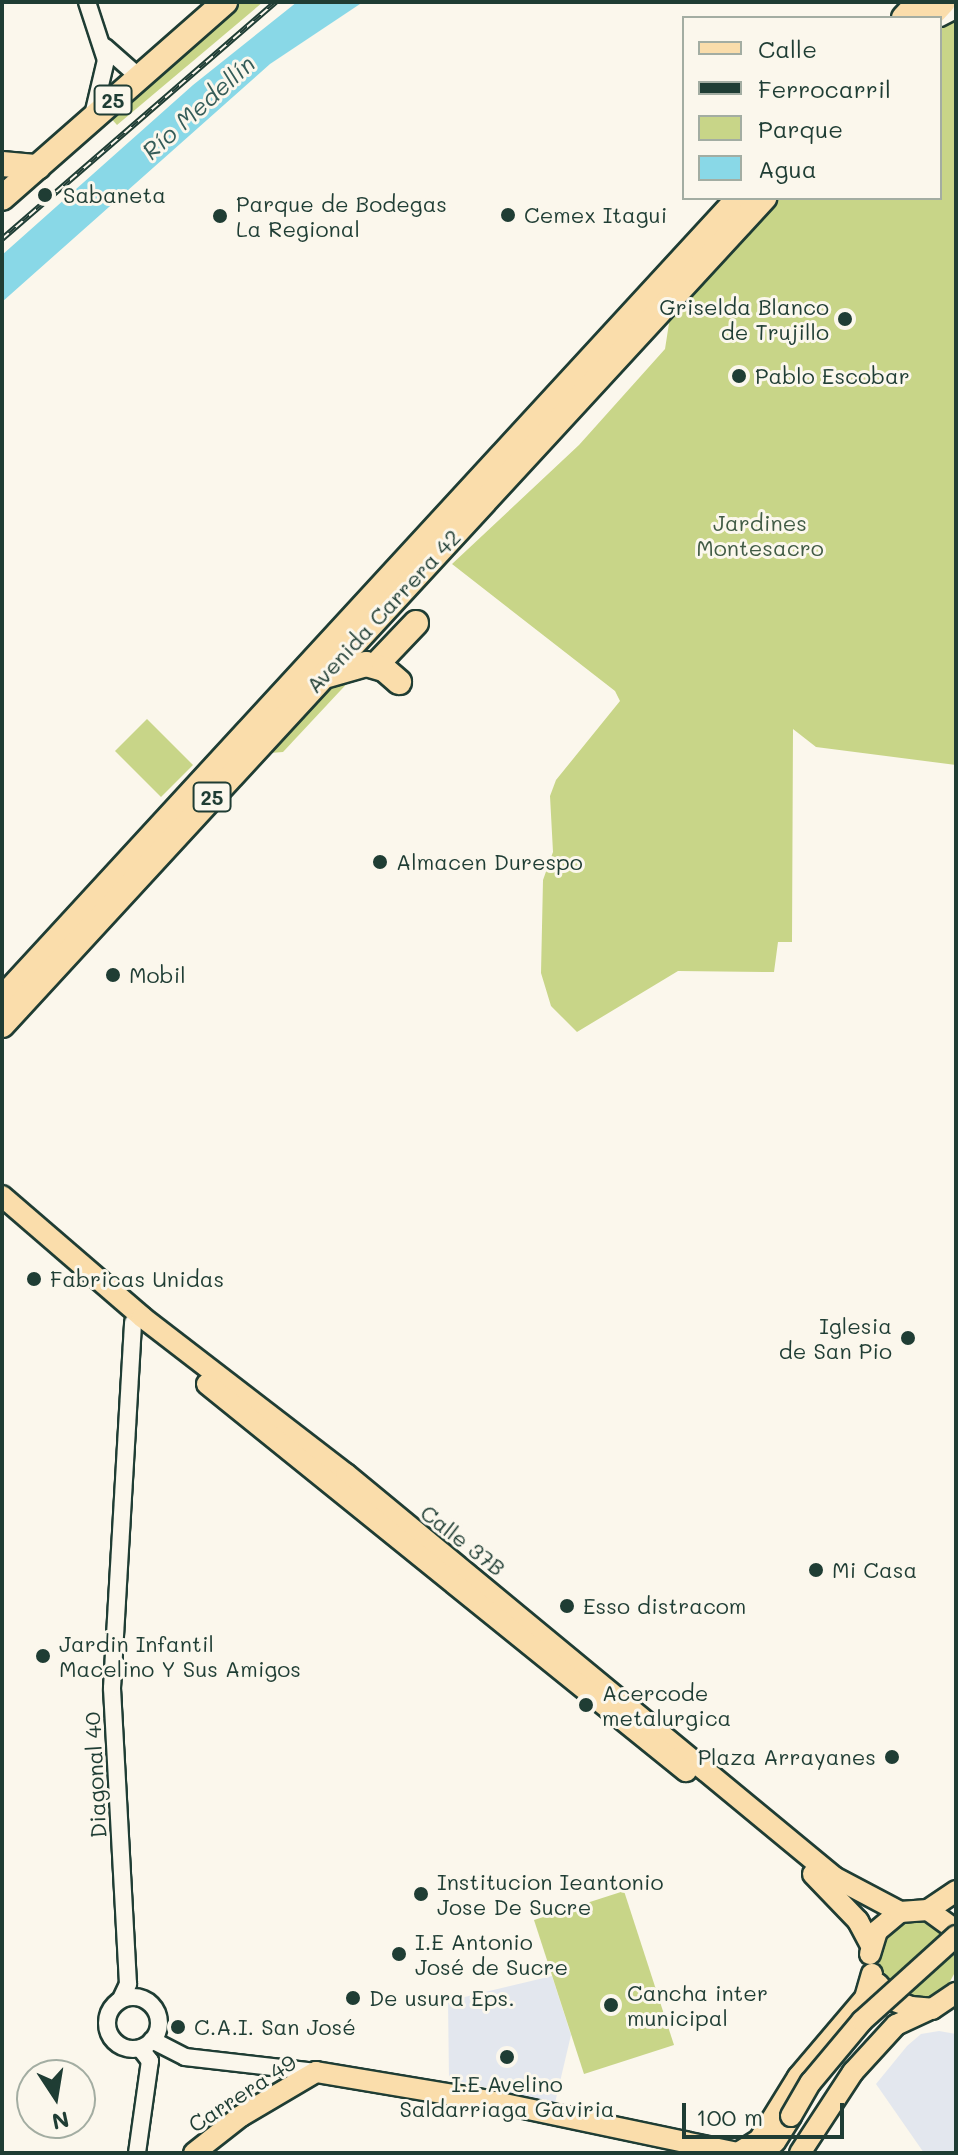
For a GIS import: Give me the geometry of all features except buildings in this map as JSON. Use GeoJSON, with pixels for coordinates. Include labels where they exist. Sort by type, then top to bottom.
{"type":"FeatureCollection","features":[{"type":"Feature","properties":{"kind":"highway","name":"25"},"geometry":{"type":"LineString","coordinates":[[2,198],[225,2]]}},
{"type":"Feature","properties":{"kind":"highway"},"geometry":{"type":"LineString","coordinates":[[2,164],[38,167]]}},
{"type":"Feature","properties":{"kind":"highway","name":"Avenida Carrera 42"},"geometry":{"type":"LineString","coordinates":[[2,999],[698,242],[752,202]]}},
{"type":"Feature","properties":{"kind":"highway","name":"Avenida Carrera 42"},"geometry":{"type":"LineString","coordinates":[[2,1025],[752,202]]}},
{"type":"Feature","properties":{"kind":"highway"},"geometry":{"type":"LineString","coordinates":[[376,665],[416,623]]}},
{"type":"Feature","properties":{"kind":"highway"},"geometry":{"type":"LineString","coordinates":[[322,677],[354,665],[376,665],[399,682]]}},
{"type":"Feature","properties":{"kind":"highway"},"geometry":{"type":"LineString","coordinates":[[66,955],[100,893]]}},
{"type":"Feature","properties":{"kind":"main road","name":"Calle 37B"},"geometry":{"type":"LineString","coordinates":[[2,1196],[142,1317],[346,1474],[834,1877],[900,1912]]}},
{"type":"Feature","properties":{"kind":"main road","name":"Calle 37B"},"geometry":{"type":"LineString","coordinates":[[2,1212],[133,1323],[790,1855],[829,1889],[871,1945]]}},
{"type":"Feature","properties":{"kind":"main road"},"geometry":{"type":"LineString","coordinates":[[759,2146],[798,2077],[865,1998],[872,1974],[871,1945],[887,1920],[900,1912],[928,1910],[956,1891]]}},
{"type":"Feature","properties":{"kind":"main road"},"geometry":{"type":"LineString","coordinates":[[784,2153],[811,2082],[862,2021],[955,1927],[928,1910]]}},
{"type":"Feature","properties":{"kind":"main road"},"geometry":{"type":"LineString","coordinates":[[316,2072],[495,2102],[733,2152],[775,2142],[796,2120],[848,2052],[956,1951]]}},
{"type":"Feature","properties":{"kind":"main road"},"geometry":{"type":"LineString","coordinates":[[872,1974],[892,2000],[932,2009]]}},
{"type":"Feature","properties":{"kind":"main road"},"geometry":{"type":"LineString","coordinates":[[800,2153],[831,2100],[896,2025],[932,2009],[956,1993]]}},
{"type":"Feature","properties":{"kind":"main road","name":"Carrera 49"},"geometry":{"type":"LineString","coordinates":[[194,2153],[241,2116],[316,2072]]}},
{"type":"Feature","properties":{"kind":"street"},"geometry":{"type":"LineString","coordinates":[[87,2],[105,47],[104,81],[91,119]]}},
{"type":"Feature","properties":{"kind":"street"},"geometry":{"type":"LineString","coordinates":[[105,47],[139,77]]}},
{"type":"Feature","properties":{"kind":"street","name":"Diagonal 40"},"geometry":{"type":"LineString","coordinates":[[128,1993],[113,1715],[133,1323]]}},
{"type":"Feature","properties":{"kind":"street"},"geometry":{"type":"LineString","coordinates":[[137,2153],[150,2061],[146,2044],[157,2014],[128,1993],[107,2018],[110,2036],[123,2047],[146,2044],[185,2057],[316,2072]]}},
{"type":"Feature","properties":{"kind":"shaded area","name":"I.E Avelino Saldarriaga Gaviria"},"geometry":{"type":"Polygon","coordinates":[[[552,1976],[571,2035],[555,2103],[449,2079],[448,2001],[552,1976]]]}},
{"type":"Feature","properties":{"kind":"shaded area"},"geometry":{"type":"Polygon","coordinates":[[[939,2031],[956,2034],[956,2153],[924,2153],[876,2084],[921,2034],[939,2031]]]}},
{"type":"Feature","properties":{"kind":"green space"},"geometry":{"type":"Polygon","coordinates":[[[239,2],[263,2],[117,125],[109,116],[239,2]]]}},
{"type":"Feature","properties":{"kind":"green space","name":"Jardines Montesacro"},"geometry":{"type":"Polygon","coordinates":[[[956,19],[956,765],[816,747],[793,729],[792,942],[778,942],[774,972],[678,971],[577,1032],[551,1006],[541,973],[543,880],[553,852],[550,796],[556,780],[620,701],[615,691],[452,564],[579,445],[665,349],[670,317],[778,200],[942,200],[942,28],[956,19]]]}},
{"type":"Feature","properties":{"kind":"green space"},"geometry":{"type":"Polygon","coordinates":[[[354,676],[283,752],[270,753],[340,679],[354,676]]]}},
{"type":"Feature","properties":{"kind":"green space"},"geometry":{"type":"Polygon","coordinates":[[[147,719],[193,765],[161,797],[115,751],[147,719]]]}},
{"type":"Feature","properties":{"kind":"green space","name":"Cancha inter municipal"},"geometry":{"type":"Polygon","coordinates":[[[624,1891],[674,2045],[584,2074],[534,1920],[624,1891]]]}},
{"type":"Feature","properties":{"kind":"green space"},"geometry":{"type":"Polygon","coordinates":[[[910,1920],[926,1920],[940,1926],[951,1937],[957,1959],[951,1981],[940,1992],[926,1998],[910,1998],[896,1992],[885,1981],[879,1967],[879,1951],[885,1937],[896,1926],[910,1920]]]}},
{"type":"Feature","properties":{"kind":"water","name":"Río Medellín"},"geometry":{"type":"Polygon","coordinates":[[[297,2],[363,2],[270,64],[2,302],[2,255],[193,85],[297,2]]]}},
{"type":"Feature","properties":{"kind":"railway"},"geometry":{"type":"LineString","coordinates":[[2,239],[276,2]]}},
{"type":"Feature","properties":{"kind":"place","name":"Sabaneta"},"geometry":{"type":"Point","coordinates":[45,195]}},
{"type":"Feature","properties":{"kind":"place","name":"Cemex Itagui"},"geometry":{"type":"Point","coordinates":[508,215]}},
{"type":"Feature","properties":{"kind":"place","name":"Parque de Bodegas La Regional"},"geometry":{"type":"Point","coordinates":[220,216]}},
{"type":"Feature","properties":{"kind":"place","name":"Griselda Blanco de Trujillo"},"geometry":{"type":"Point","coordinates":[845,319]}},
{"type":"Feature","properties":{"kind":"place","name":"Pablo Escobar"},"geometry":{"type":"Point","coordinates":[739,376]}},
{"type":"Feature","properties":{"kind":"place","name":"Almacen Durespo"},"geometry":{"type":"Point","coordinates":[380,862]}},
{"type":"Feature","properties":{"kind":"place","name":"Mobil"},"geometry":{"type":"Point","coordinates":[113,975]}},
{"type":"Feature","properties":{"kind":"place","name":"Fabricas Unidas"},"geometry":{"type":"Point","coordinates":[34,1279]}},
{"type":"Feature","properties":{"kind":"place","name":"Iglesia de San Pio"},"geometry":{"type":"Point","coordinates":[908,1338]}},
{"type":"Feature","properties":{"kind":"place","name":"Mi Casa"},"geometry":{"type":"Point","coordinates":[816,1570]}},
{"type":"Feature","properties":{"kind":"place","name":"Esso distracom"},"geometry":{"type":"Point","coordinates":[567,1606]}},
{"type":"Feature","properties":{"kind":"place","name":"Jardin Infantil Macelino Y Sus Amigos"},"geometry":{"type":"Point","coordinates":[43,1656]}},
{"type":"Feature","properties":{"kind":"place","name":"Acercode metalurgica"},"geometry":{"type":"Point","coordinates":[586,1705]}},
{"type":"Feature","properties":{"kind":"place","name":"Plaza Arrayanes"},"geometry":{"type":"Point","coordinates":[892,1757]}},
{"type":"Feature","properties":{"kind":"place","name":"Institucion Ieantonio Jose De Sucre"},"geometry":{"type":"Point","coordinates":[421,1894]}},
{"type":"Feature","properties":{"kind":"place","name":"I.E Antonio José de Sucre"},"geometry":{"type":"Point","coordinates":[399,1954]}},
{"type":"Feature","properties":{"kind":"place","name":"De usura Eps."},"geometry":{"type":"Point","coordinates":[353,1998]}},
{"type":"Feature","properties":{"kind":"place","name":"Cancha inter municipal"},"geometry":{"type":"Point","coordinates":[611,2005]}},
{"type":"Feature","properties":{"kind":"place","name":"C.A.I. San José"},"geometry":{"type":"Point","coordinates":[178,2027]}},
{"type":"Feature","properties":{"kind":"place","name":"I.E Avelino Saldarriaga Gaviria"},"geometry":{"type":"Point","coordinates":[507,2057]}}]}
